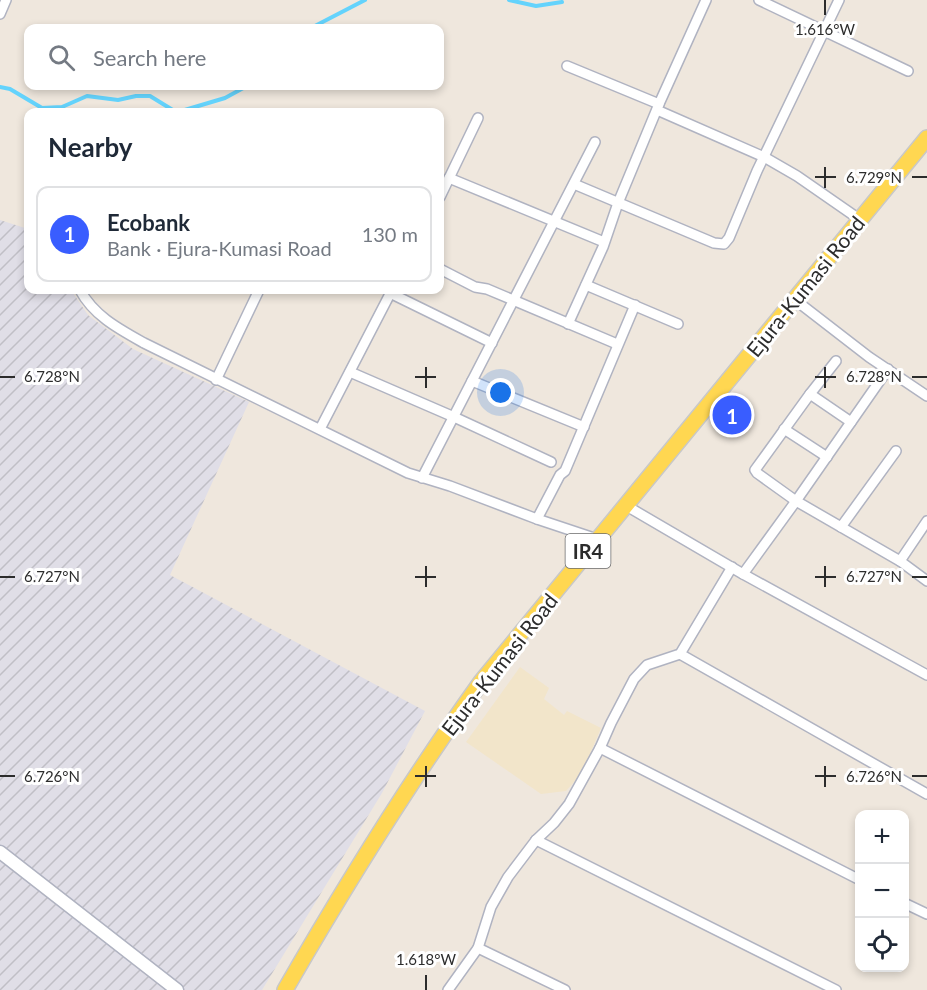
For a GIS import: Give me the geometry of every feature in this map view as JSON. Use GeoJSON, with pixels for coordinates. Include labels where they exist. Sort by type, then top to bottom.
{"type":"FeatureCollection","features":[{"type":"Feature","properties":{"kind":"main road","name":"Ejura-Kumasi Road"},"geometry":{"type":"LineString","coordinates":[[285,990],[336,901],[437,743],[481,682],[927,138]]}},
{"type":"Feature","properties":{"kind":"street"},"geometry":{"type":"LineString","coordinates":[[0,14],[6,0]]}},
{"type":"Feature","properties":{"kind":"street"},"geometry":{"type":"LineString","coordinates":[[568,324],[604,242],[658,107],[706,0]]}},
{"type":"Feature","properties":{"kind":"street"},"geometry":{"type":"LineString","coordinates":[[759,0],[908,72]]}},
{"type":"Feature","properties":{"kind":"street"},"geometry":{"type":"LineString","coordinates":[[574,183],[714,243],[724,244],[729,238],[764,157],[839,0]]}},
{"type":"Feature","properties":{"kind":"street"},"geometry":{"type":"LineString","coordinates":[[567,66],[764,157],[797,176],[859,219]]}},
{"type":"Feature","properties":{"kind":"street"},"geometry":{"type":"LineString","coordinates":[[444,189],[478,118]]}},
{"type":"Feature","properties":{"kind":"street"},"geometry":{"type":"LineString","coordinates":[[422,478],[595,142]]}},
{"type":"Feature","properties":{"kind":"street"},"geometry":{"type":"LineString","coordinates":[[449,178],[604,242]]}},
{"type":"Feature","properties":{"kind":"street"},"geometry":{"type":"LineString","coordinates":[[444,271],[475,287],[487,289],[617,344]]}},
{"type":"Feature","properties":{"kind":"street"},"geometry":{"type":"LineString","coordinates":[[586,285],[678,324]]}},
{"type":"Feature","properties":{"kind":"street"},"geometry":{"type":"LineString","coordinates":[[82,294],[105,320],[144,343],[408,473],[597,539]]}},
{"type":"Feature","properties":{"kind":"street"},"geometry":{"type":"LineString","coordinates":[[216,380],[257,294]]}},
{"type":"Feature","properties":{"kind":"street"},"geometry":{"type":"LineString","coordinates":[[320,429],[389,294]]}},
{"type":"Feature","properties":{"kind":"street"},"geometry":{"type":"LineString","coordinates":[[397,294],[492,343]]}},
{"type":"Feature","properties":{"kind":"street"},"geometry":{"type":"LineString","coordinates":[[794,299],[843,338],[927,396]]}},
{"type":"Feature","properties":{"kind":"street"},"geometry":{"type":"LineString","coordinates":[[537,519],[560,475],[565,471],[635,305]]}},
{"type":"Feature","properties":{"kind":"street"},"geometry":{"type":"LineString","coordinates":[[836,362],[755,470],[796,501],[900,561],[927,581]]}},
{"type":"Feature","properties":{"kind":"street"},"geometry":{"type":"LineString","coordinates":[[743,574],[888,369]]}},
{"type":"Feature","properties":{"kind":"street"},"geometry":{"type":"LineString","coordinates":[[350,372],[551,462]]}},
{"type":"Feature","properties":{"kind":"street"},"geometry":{"type":"LineString","coordinates":[[472,381],[584,427]]}},
{"type":"Feature","properties":{"kind":"street"},"geometry":{"type":"LineString","coordinates":[[810,394],[851,422]]}},
{"type":"Feature","properties":{"kind":"street"},"geometry":{"type":"LineString","coordinates":[[784,429],[826,457]]}},
{"type":"Feature","properties":{"kind":"street"},"geometry":{"type":"LineString","coordinates":[[841,527],[896,451]]}},
{"type":"Feature","properties":{"kind":"street"},"geometry":{"type":"LineString","coordinates":[[625,505],[743,574],[927,675]]}},
{"type":"Feature","properties":{"kind":"street"},"geometry":{"type":"LineString","coordinates":[[900,561],[927,521]]}},
{"type":"Feature","properties":{"kind":"street"},"geometry":{"type":"LineString","coordinates":[[448,990],[478,948],[491,907],[508,877],[536,840],[569,804],[634,679],[647,665],[680,654],[732,567]]}},
{"type":"Feature","properties":{"kind":"street"},"geometry":{"type":"LineString","coordinates":[[680,654],[927,794]]}},
{"type":"Feature","properties":{"kind":"street"},"geometry":{"type":"LineString","coordinates":[[600,748],[855,877]]}},
{"type":"Feature","properties":{"kind":"street"},"geometry":{"type":"LineString","coordinates":[[536,840],[836,990]]}},
{"type":"Feature","properties":{"kind":"street"},"geometry":{"type":"LineString","coordinates":[[0,852],[177,990]]}},
{"type":"Feature","properties":{"kind":"street"},"geometry":{"type":"LineString","coordinates":[[909,905],[927,914]]}},
{"type":"Feature","properties":{"kind":"street"},"geometry":{"type":"LineString","coordinates":[[478,948],[565,990]]}},
{"type":"Feature","properties":{"kind":"shaded area"},"geometry":{"type":"Polygon","coordinates":[[[0,220],[24,228],[24,294],[74,294],[88,315],[133,349],[249,402],[170,575],[425,711],[382,793],[262,990],[0,990],[0,220]]]}},
{"type":"Feature","properties":{"kind":"shaded area"},"geometry":{"type":"Polygon","coordinates":[[[520,667],[549,688],[544,699],[564,715],[567,711],[601,728],[582,773],[566,791],[541,794],[466,742],[520,667]]]}},
{"type":"Feature","properties":{"kind":"waterway"},"geometry":{"type":"LineString","coordinates":[[319,24],[365,0]]}},
{"type":"Feature","properties":{"kind":"waterway"},"geometry":{"type":"LineString","coordinates":[[509,0],[536,6],[562,2]]}},
{"type":"Feature","properties":{"kind":"waterway"},"geometry":{"type":"LineString","coordinates":[[0,87],[10,89],[42,108]]}},
{"type":"Feature","properties":{"kind":"waterway"},"geometry":{"type":"LineString","coordinates":[[191,108],[225,98],[240,90]]}},
{"type":"Feature","properties":{"kind":"waterway"},"geometry":{"type":"LineString","coordinates":[[42,108],[62,107],[87,96],[118,100],[150,96],[170,108]]}},
{"type":"Feature","properties":{"kind":"place","name":"Ecobank"},"geometry":{"type":"Point","coordinates":[732,415]}}]}
